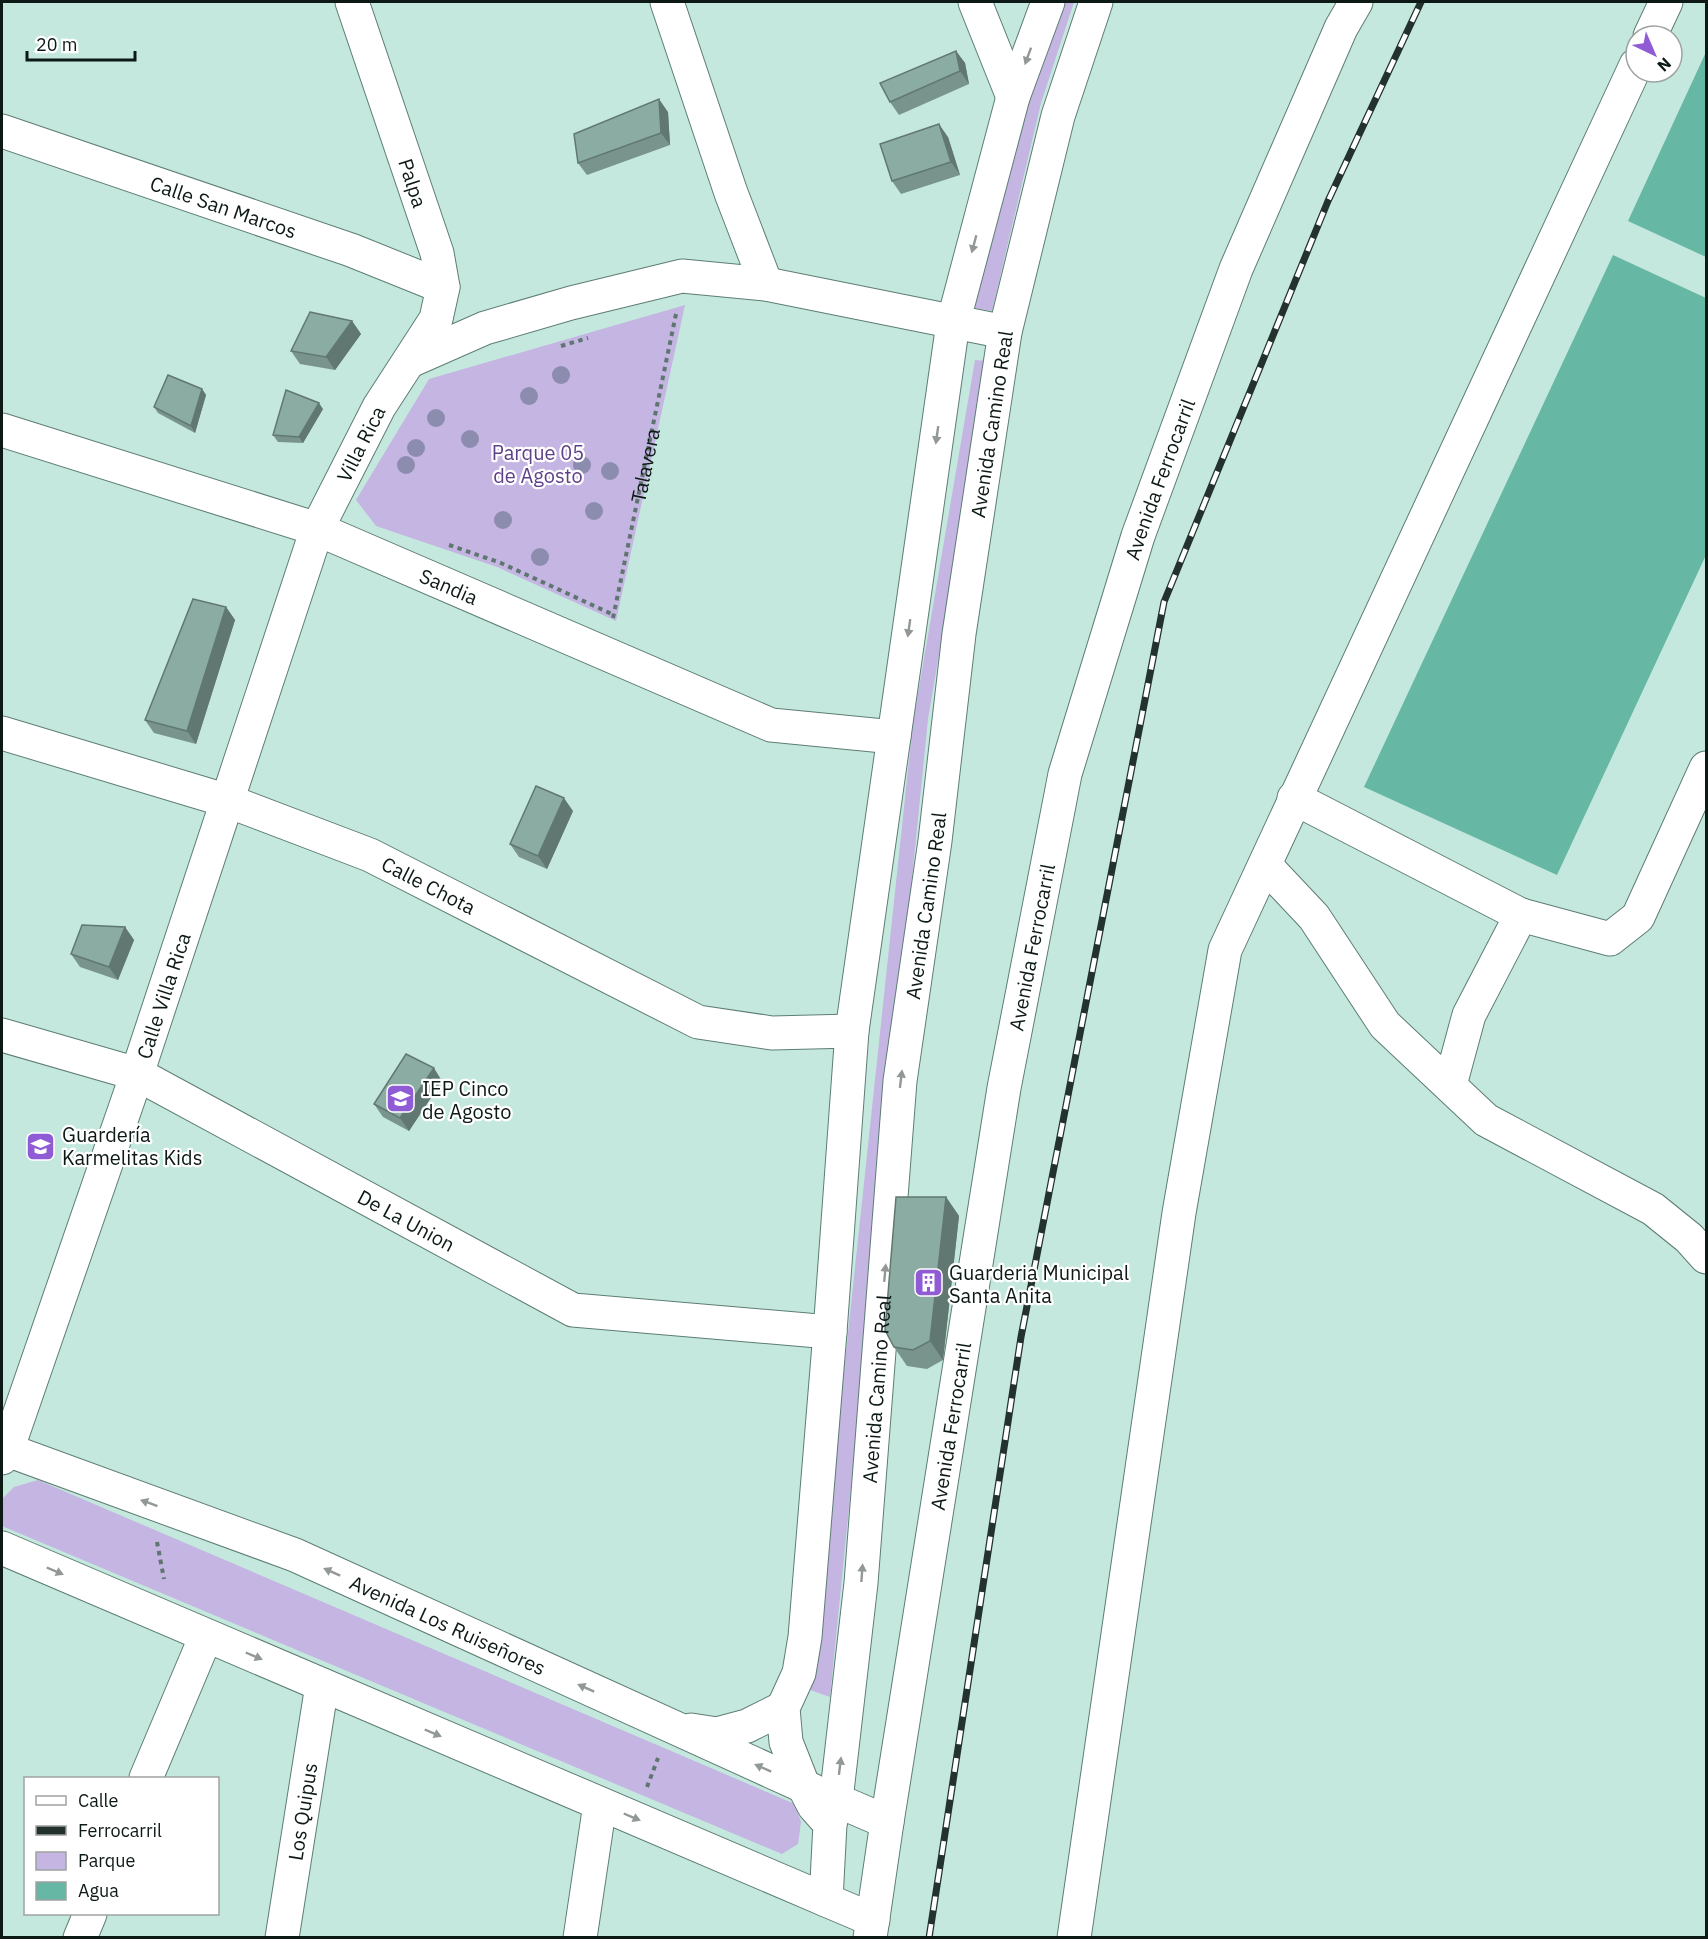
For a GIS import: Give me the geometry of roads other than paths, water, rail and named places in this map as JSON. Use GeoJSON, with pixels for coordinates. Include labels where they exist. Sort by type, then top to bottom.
{"type":"FeatureCollection","features":[{"type":"Feature","properties":{"kind":"street","name":"Palpa"},"geometry":{"type":"LineString","coordinates":[[352,2],[437,253],[443,287],[436,319],[410,361]]}},
{"type":"Feature","properties":{"kind":"street"},"geometry":{"type":"LineString","coordinates":[[667,2],[731,193],[766,284]]}},
{"type":"Feature","properties":{"kind":"street"},"geometry":{"type":"LineString","coordinates":[[975,2],[1013,97]]}},
{"type":"Feature","properties":{"kind":"street"},"geometry":{"type":"LineString","coordinates":[[887,1822],[814,1806],[786,1742],[783,1708],[799,1673],[806,1637],[831,1332],[852,1031],[953,322],[1013,97],[1048,2]]}},
{"type":"Feature","properties":{"kind":"street","name":"Avenida Camino Real"},"geometry":{"type":"LineString","coordinates":[[826,1900],[833,1812],[861,1583],[900,1081],[935,841],[959,634],[1005,332],[1058,116],[1096,2]]}},
{"type":"Feature","properties":{"kind":"street","name":"Avenida Ferrocarril"},"geometry":{"type":"LineString","coordinates":[[872,1929],[1004,1088],[1065,774],[1138,536],[1236,269],[1341,28],[1356,2]]}},
{"type":"Feature","properties":{"kind":"street"},"geometry":{"type":"LineString","coordinates":[[1656,24],[1666,2]]}},
{"type":"Feature","properties":{"kind":"street"},"geometry":{"type":"LineString","coordinates":[[1074,1938],[1179,1213],[1224,950],[1627,84]]}},
{"type":"Feature","properties":{"kind":"street","name":"Calle San Marcos"},"geometry":{"type":"LineString","coordinates":[[2,131],[351,250],[443,287]]}},
{"type":"Feature","properties":{"kind":"street"},"geometry":{"type":"LineString","coordinates":[[410,361],[485,328],[571,303],[682,276],[766,284],[1005,332]]}},
{"type":"Feature","properties":{"kind":"street","name":"Villa Rica"},"geometry":{"type":"LineString","coordinates":[[317,530],[379,406],[410,361]]}},
{"type":"Feature","properties":{"kind":"street","name":"Sandia"},"geometry":{"type":"LineString","coordinates":[[2,430],[317,530],[771,725],[894,737]]}},
{"type":"Feature","properties":{"kind":"street","name":"Calle Villa Rica"},"geometry":{"type":"LineString","coordinates":[[3,1452],[137,1074],[317,530]]}},
{"type":"Feature","properties":{"kind":"street","name":"Calle Chota"},"geometry":{"type":"LineString","coordinates":[[2,733],[228,801],[370,855],[698,1022],[772,1033],[852,1031]]}},
{"type":"Feature","properties":{"kind":"street"},"geometry":{"type":"LineString","coordinates":[[1294,798],[1521,915],[1610,939],[1638,917],[1707,768]]}},
{"type":"Feature","properties":{"kind":"street"},"geometry":{"type":"LineString","coordinates":[[1265,865],[1314,917],[1385,1025],[1485,1120],[1653,1209],[1701,1244]]}},
{"type":"Feature","properties":{"kind":"street"},"geometry":{"type":"LineString","coordinates":[[1450,1085],[1468,1015],[1521,915]]}},
{"type":"Feature","properties":{"kind":"street","name":"De La Union"},"geometry":{"type":"LineString","coordinates":[[2,1035],[137,1074],[573,1310],[831,1332]]}},
{"type":"Feature","properties":{"kind":"street","name":"Avenida Los Ruiseñores"},"geometry":{"type":"LineString","coordinates":[[3,1452],[295,1555],[803,1785]]}},
{"type":"Feature","properties":{"kind":"street"},"geometry":{"type":"LineString","coordinates":[[2,1548],[826,1900],[872,1929]]}},
{"type":"Feature","properties":{"kind":"street"},"geometry":{"type":"LineString","coordinates":[[147,1777],[206,1636]]}},
{"type":"Feature","properties":{"kind":"street","name":"Los Quipus"},"geometry":{"type":"LineString","coordinates":[[282,1938],[321,1685]]}},
{"type":"Feature","properties":{"kind":"street"},"geometry":{"type":"LineString","coordinates":[[673,1727],[717,1734],[747,1726],[783,1708]]}},
{"type":"Feature","properties":{"kind":"street"},"geometry":{"type":"LineString","coordinates":[[580,1938],[600,1804]]}},
{"type":"Feature","properties":{"kind":"street"},"geometry":{"type":"LineString","coordinates":[[80,1938],[90,1915]]}},
{"type":"Feature","properties":{"kind":"water"},"geometry":{"type":"Polygon","coordinates":[[[1706,52],[1706,257],[1628,221],[1706,52]]]}},
{"type":"Feature","properties":{"kind":"water"},"geometry":{"type":"Polygon","coordinates":[[[1613,255],[1706,298],[1706,555],[1557,875],[1364,787],[1613,255]]]}},
{"type":"Feature","properties":{"kind":"railway"},"geometry":{"type":"LineString","coordinates":[[929,1938],[1021,1337],[1164,602],[1328,201],[1421,2]]}},
{"type":"Feature","properties":{"kind":"place","name":"IEP Cinco de Agosto"},"geometry":{"type":"Point","coordinates":[401,1099]}},
{"type":"Feature","properties":{"kind":"place","name":"Guardería Karmelitas Kids"},"geometry":{"type":"Point","coordinates":[41,1146]}},
{"type":"Feature","properties":{"kind":"place","name":"Guarderia Municipal Santa Anita"},"geometry":{"type":"Point","coordinates":[928,1283]}},
{"type":"Feature","properties":{"kind":"park label","name":"Parque 05 de Agosto"},"geometry":{"type":"Point","coordinates":[538,464]}}]}
